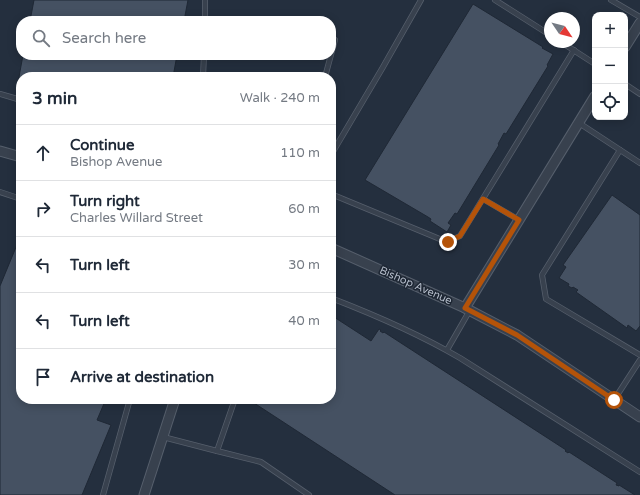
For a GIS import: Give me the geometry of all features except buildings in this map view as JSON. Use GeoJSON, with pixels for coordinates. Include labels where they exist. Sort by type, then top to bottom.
{"type":"FeatureCollection","features":[{"type":"Feature","properties":{"kind":"street"},"geometry":{"type":"LineString","coordinates":[[628,42],[640,23]]}},
{"type":"Feature","properties":{"kind":"street"},"geometry":{"type":"LineString","coordinates":[[468,309],[519,220],[592,101]]}},
{"type":"Feature","properties":{"kind":"street"},"geometry":{"type":"LineString","coordinates":[[0,151],[16,156]]}},
{"type":"Feature","properties":{"kind":"street","name":"Bishop Avenue"},"geometry":{"type":"LineString","coordinates":[[336,250],[468,309],[517,335],[640,417]]}},
{"type":"Feature","properties":{"kind":"street"},"geometry":{"type":"LineString","coordinates":[[144,495],[173,404]]}},
{"type":"Feature","properties":{"kind":"lane"},"geometry":{"type":"LineString","coordinates":[[204,16],[205,0]]}},
{"type":"Feature","properties":{"kind":"lane"},"geometry":{"type":"LineString","coordinates":[[336,147],[421,0]]}},
{"type":"Feature","properties":{"kind":"lane"},"geometry":{"type":"LineString","coordinates":[[495,0],[544,31]]}},
{"type":"Feature","properties":{"kind":"lane"},"geometry":{"type":"LineString","coordinates":[[611,0],[640,17]]}},
{"type":"Feature","properties":{"kind":"lane"},"geometry":{"type":"LineString","coordinates":[[570,48],[592,62]]}},
{"type":"Feature","properties":{"kind":"lane"},"geometry":{"type":"LineString","coordinates":[[336,196],[448,242],[460,236],[574,50]]}},
{"type":"Feature","properties":{"kind":"lane"},"geometry":{"type":"LineString","coordinates":[[203,72],[204,60]]}},
{"type":"Feature","properties":{"kind":"lane"},"geometry":{"type":"LineString","coordinates":[[326,72],[330,60]]}},
{"type":"Feature","properties":{"kind":"lane"},"geometry":{"type":"LineString","coordinates":[[628,86],[640,94]]}},
{"type":"Feature","properties":{"kind":"lane"},"geometry":{"type":"LineString","coordinates":[[0,94],[16,99]]}},
{"type":"Feature","properties":{"kind":"lane"},"geometry":{"type":"LineString","coordinates":[[579,123],[640,163]]}},
{"type":"Feature","properties":{"kind":"lane"},"geometry":{"type":"LineString","coordinates":[[620,150],[542,276],[546,299],[640,355]]}},
{"type":"Feature","properties":{"kind":"lane"},"geometry":{"type":"LineString","coordinates":[[0,192],[16,197]]}},
{"type":"Feature","properties":{"kind":"lane"},"geometry":{"type":"LineString","coordinates":[[483,199],[519,220]]}},
{"type":"Feature","properties":{"kind":"lane"},"geometry":{"type":"LineString","coordinates":[[336,300],[359,309],[447,350],[640,472]]}},
{"type":"Feature","properties":{"kind":"lane"},"geometry":{"type":"LineString","coordinates":[[447,350],[468,309]]}},
{"type":"Feature","properties":{"kind":"lane"},"geometry":{"type":"LineString","coordinates":[[614,400],[640,360]]}},
{"type":"Feature","properties":{"kind":"lane"},"geometry":{"type":"LineString","coordinates":[[103,495],[129,404]]}},
{"type":"Feature","properties":{"kind":"lane"},"geometry":{"type":"LineString","coordinates":[[217,451],[234,404]]}},
{"type":"Feature","properties":{"kind":"lane"},"geometry":{"type":"LineString","coordinates":[[163,437],[260,462],[310,495]]}},
{"type":"Feature","properties":{"kind":"route"},"geometry":{"type":"LineString","coordinates":[[448,242],[460,236],[483,199],[519,220],[465,308],[517,335],[614,400]]}}]}
